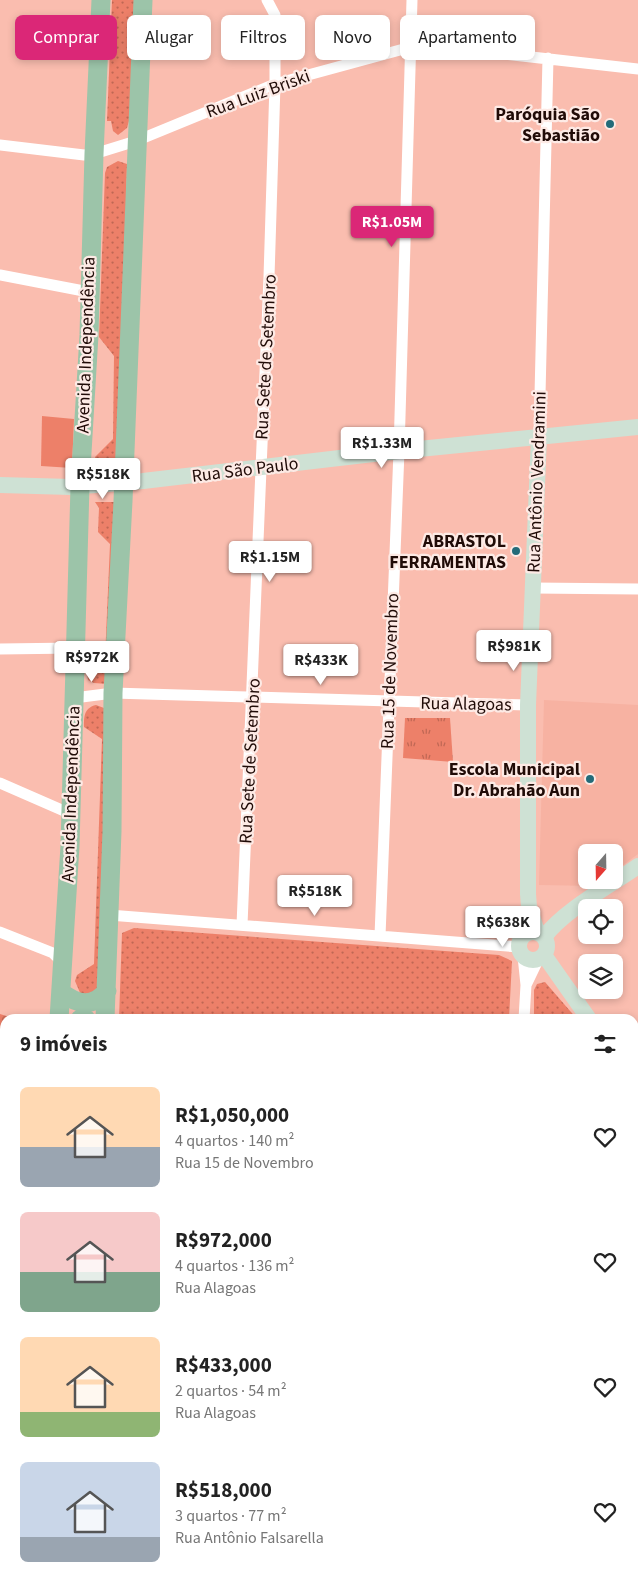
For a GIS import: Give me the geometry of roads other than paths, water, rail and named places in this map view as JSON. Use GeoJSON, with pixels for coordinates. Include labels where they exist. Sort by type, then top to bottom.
{"type":"FeatureCollection","features":[{"type":"Feature","properties":{"kind":"main road","name":"Avenida Independência"},"geometry":{"type":"LineString","coordinates":[[59,1014],[71,814],[80,486],[90,335],[89,292],[101,0]]}},
{"type":"Feature","properties":{"kind":"main road"},"geometry":{"type":"LineString","coordinates":[[105,1014],[113,693],[124,483],[143,0]]}},
{"type":"Feature","properties":{"kind":"main road"},"geometry":{"type":"LineString","coordinates":[[61,992],[69,998],[87,1003],[99,1000],[106,991]]}},
{"type":"Feature","properties":{"kind":"street","name":"Rua Sete de Setembro"},"geometry":{"type":"LineString","coordinates":[[242,925],[253,697],[260,468],[270,277],[275,15],[267,0]]}},
{"type":"Feature","properties":{"kind":"street","name":"Rua 15 de Novembro"},"geometry":{"type":"LineString","coordinates":[[412,0],[412,15]]}},
{"type":"Feature","properties":{"kind":"street","name":"Rua Luiz Briski"},"geometry":{"type":"LineString","coordinates":[[0,145],[84,155],[94,154],[136,141],[275,84],[400,50]]}},
{"type":"Feature","properties":{"kind":"street","name":"Rua Luiz Briski"},"geometry":{"type":"LineString","coordinates":[[535,57],[638,69]]}},
{"type":"Feature","properties":{"kind":"street","name":"Rua Antônio Vendramini"},"geometry":{"type":"LineString","coordinates":[[532,946],[529,907],[528,705],[538,436],[548,58]]}},
{"type":"Feature","properties":{"kind":"street","name":"Rua 15 de Novembro"},"geometry":{"type":"LineString","coordinates":[[380,936],[399,451],[411,60]]}},
{"type":"Feature","properties":{"kind":"street"},"geometry":{"type":"LineString","coordinates":[[0,275],[89,292]]}},
{"type":"Feature","properties":{"kind":"street","name":"Rua São Paulo"},"geometry":{"type":"LineString","coordinates":[[0,484],[80,486],[124,483],[399,451],[638,427]]}},
{"type":"Feature","properties":{"kind":"street"},"geometry":{"type":"LineString","coordinates":[[533,588],[638,589]]}},
{"type":"Feature","properties":{"kind":"street"},"geometry":{"type":"LineString","coordinates":[[0,649],[75,648]]}},
{"type":"Feature","properties":{"kind":"street","name":"Rua Alagoas"},"geometry":{"type":"LineString","coordinates":[[74,698],[113,693],[528,705]]}},
{"type":"Feature","properties":{"kind":"street"},"geometry":{"type":"LineString","coordinates":[[0,783],[71,814]]}},
{"type":"Feature","properties":{"kind":"street"},"geometry":{"type":"LineString","coordinates":[[524,1014],[526,985],[532,946],[568,911],[583,904],[638,866]]}},
{"type":"Feature","properties":{"kind":"street"},"geometry":{"type":"LineString","coordinates":[[109,914],[532,946],[585,1014]]}},
{"type":"Feature","properties":{"kind":"street"},"geometry":{"type":"LineString","coordinates":[[0,932],[53,953],[62,962]]}},
{"type":"Feature","properties":{"kind":"street"},"geometry":{"type":"LineString","coordinates":[[526,985],[532,946]]}},
{"type":"Feature","properties":{"kind":"place","name":"Paróquia São Sebastião"},"geometry":{"type":"Point","coordinates":[610,124]}},
{"type":"Feature","properties":{"kind":"place","name":"ABRASTOL FERRAMENTAS"},"geometry":{"type":"Point","coordinates":[516,551]}},
{"type":"Feature","properties":{"kind":"place","name":"Escola Municipal Dr. Abrahão Aun"},"geometry":{"type":"Point","coordinates":[590,779]}}]}
